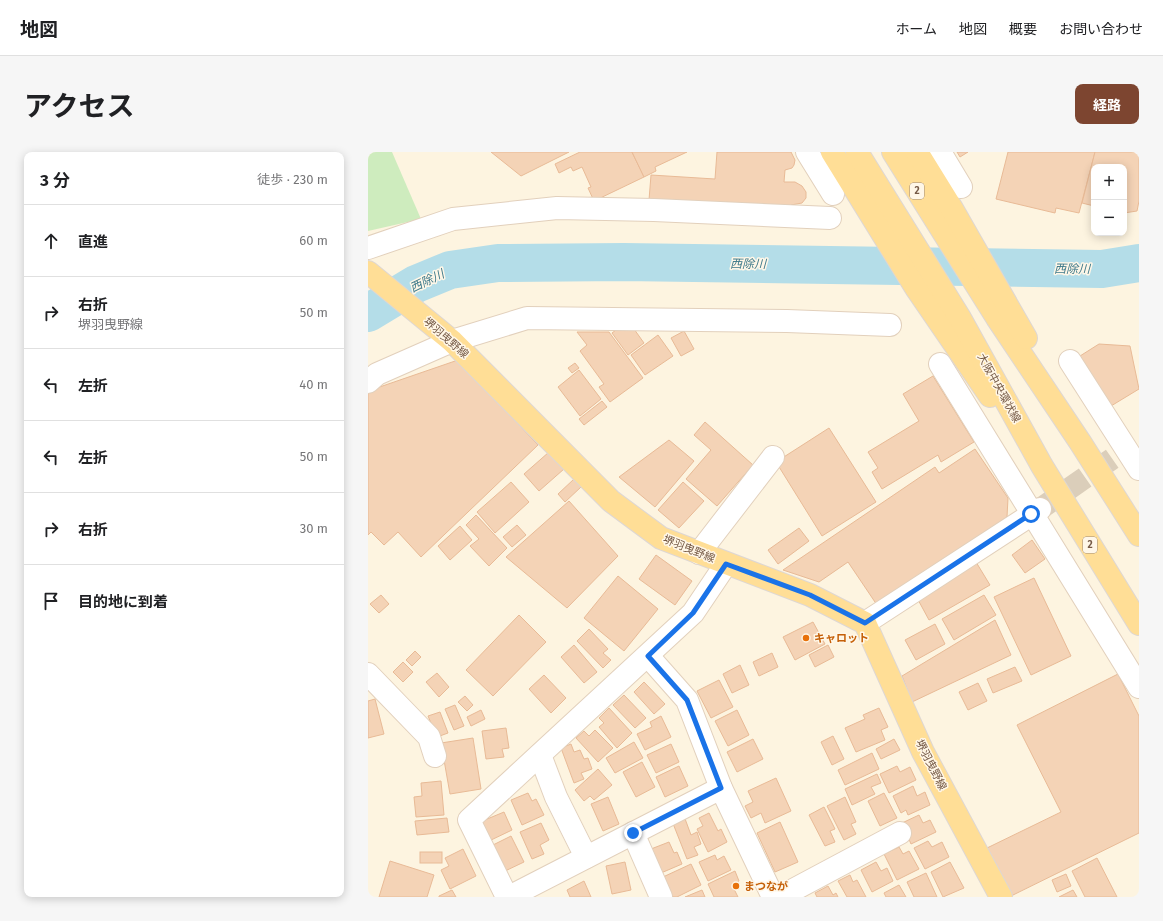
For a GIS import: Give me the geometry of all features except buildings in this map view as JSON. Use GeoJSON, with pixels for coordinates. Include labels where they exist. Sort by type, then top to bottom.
{"type":"FeatureCollection","features":[{"type":"Feature","properties":{"kind":"main road"},"geometry":{"type":"LineString","coordinates":[[832,152],[880,230],[971,371],[1042,466]]}},
{"type":"Feature","properties":{"kind":"main road","name":"大阪中央環状線"},"geometry":{"type":"LineString","coordinates":[[858,152],[960,318],[1042,466],[1139,624]]}},
{"type":"Feature","properties":{"kind":"main road","name":"2"},"geometry":{"type":"LineString","coordinates":[[893,152],[941,230],[1006,318]]}},
{"type":"Feature","properties":{"kind":"main road"},"geometry":{"type":"LineString","coordinates":[[917,152],[964,229],[1006,318],[1080,442],[1139,535]]}},
{"type":"Feature","properties":{"kind":"main road","name":"堺羽曳野線"},"geometry":{"type":"LineString","coordinates":[[368,272],[447,337],[611,501],[661,538],[810,595],[865,623],[923,752],[997,896]]}},
{"type":"Feature","properties":{"kind":"street"},"geometry":{"type":"LineString","coordinates":[[368,248],[453,220],[557,208],[654,210],[827,217],[832,200],[826,190],[831,190],[807,152]]}},
{"type":"Feature","properties":{"kind":"street"},"geometry":{"type":"LineString","coordinates":[[940,152],[960,187]]}},
{"type":"Feature","properties":{"kind":"street"},"geometry":{"type":"LineString","coordinates":[[368,382],[377,374],[447,337],[527,318],[787,321],[890,325]]}},
{"type":"Feature","properties":{"kind":"street"},"geometry":{"type":"LineString","coordinates":[[1070,361],[1128,448],[1139,469]]}},
{"type":"Feature","properties":{"kind":"street"},"geometry":{"type":"LineString","coordinates":[[940,364],[1036,511],[1139,687]]}},
{"type":"Feature","properties":{"kind":"street"},"geometry":{"type":"LineString","coordinates":[[699,553],[773,457]]}},
{"type":"Feature","properties":{"kind":"street"},"geometry":{"type":"LineString","coordinates":[[865,623],[1036,511]]}},
{"type":"Feature","properties":{"kind":"street"},"geometry":{"type":"LineString","coordinates":[[721,788],[508,897],[469,820],[693,613],[726,564]]}},
{"type":"Feature","properties":{"kind":"street"},"geometry":{"type":"LineString","coordinates":[[648,656],[687,700],[721,788],[773,897]]}},
{"type":"Feature","properties":{"kind":"street"},"geometry":{"type":"LineString","coordinates":[[368,674],[429,737],[435,756]]}},
{"type":"Feature","properties":{"kind":"street"},"geometry":{"type":"LineString","coordinates":[[540,755],[556,797],[586,857]]}},
{"type":"Feature","properties":{"kind":"street"},"geometry":{"type":"LineString","coordinates":[[633,833],[661,897]]}},
{"type":"Feature","properties":{"kind":"street"},"geometry":{"type":"LineString","coordinates":[[780,897],[900,833]]}},
{"type":"Feature","properties":{"kind":"green space"},"geometry":{"type":"Polygon","coordinates":[[[368,152],[392,152],[421,219],[368,231],[368,152]]]}},
{"type":"Feature","properties":{"kind":"waterway","name":"西除川"},"geometry":{"type":"LineString","coordinates":[[368,313],[416,284],[450,270],[498,263],[624,262],[1102,269],[1139,263]]}},
{"type":"Feature","properties":{"kind":"tunnel"},"geometry":{"type":"LineString","coordinates":[[1040,509],[1119,454]]}},
{"type":"Feature","properties":{"kind":"place","name":"キャロット"},"geometry":{"type":"Point","coordinates":[806,638]}},
{"type":"Feature","properties":{"kind":"place","name":"まつなが"},"geometry":{"type":"Point","coordinates":[736,886]}},
{"type":"Feature","properties":{"kind":"route"},"geometry":{"type":"LineString","coordinates":[[633,833],[721,788],[687,700],[648,656],[693,613],[726,564],[810,595],[865,623],[1031,514]]}}]}
